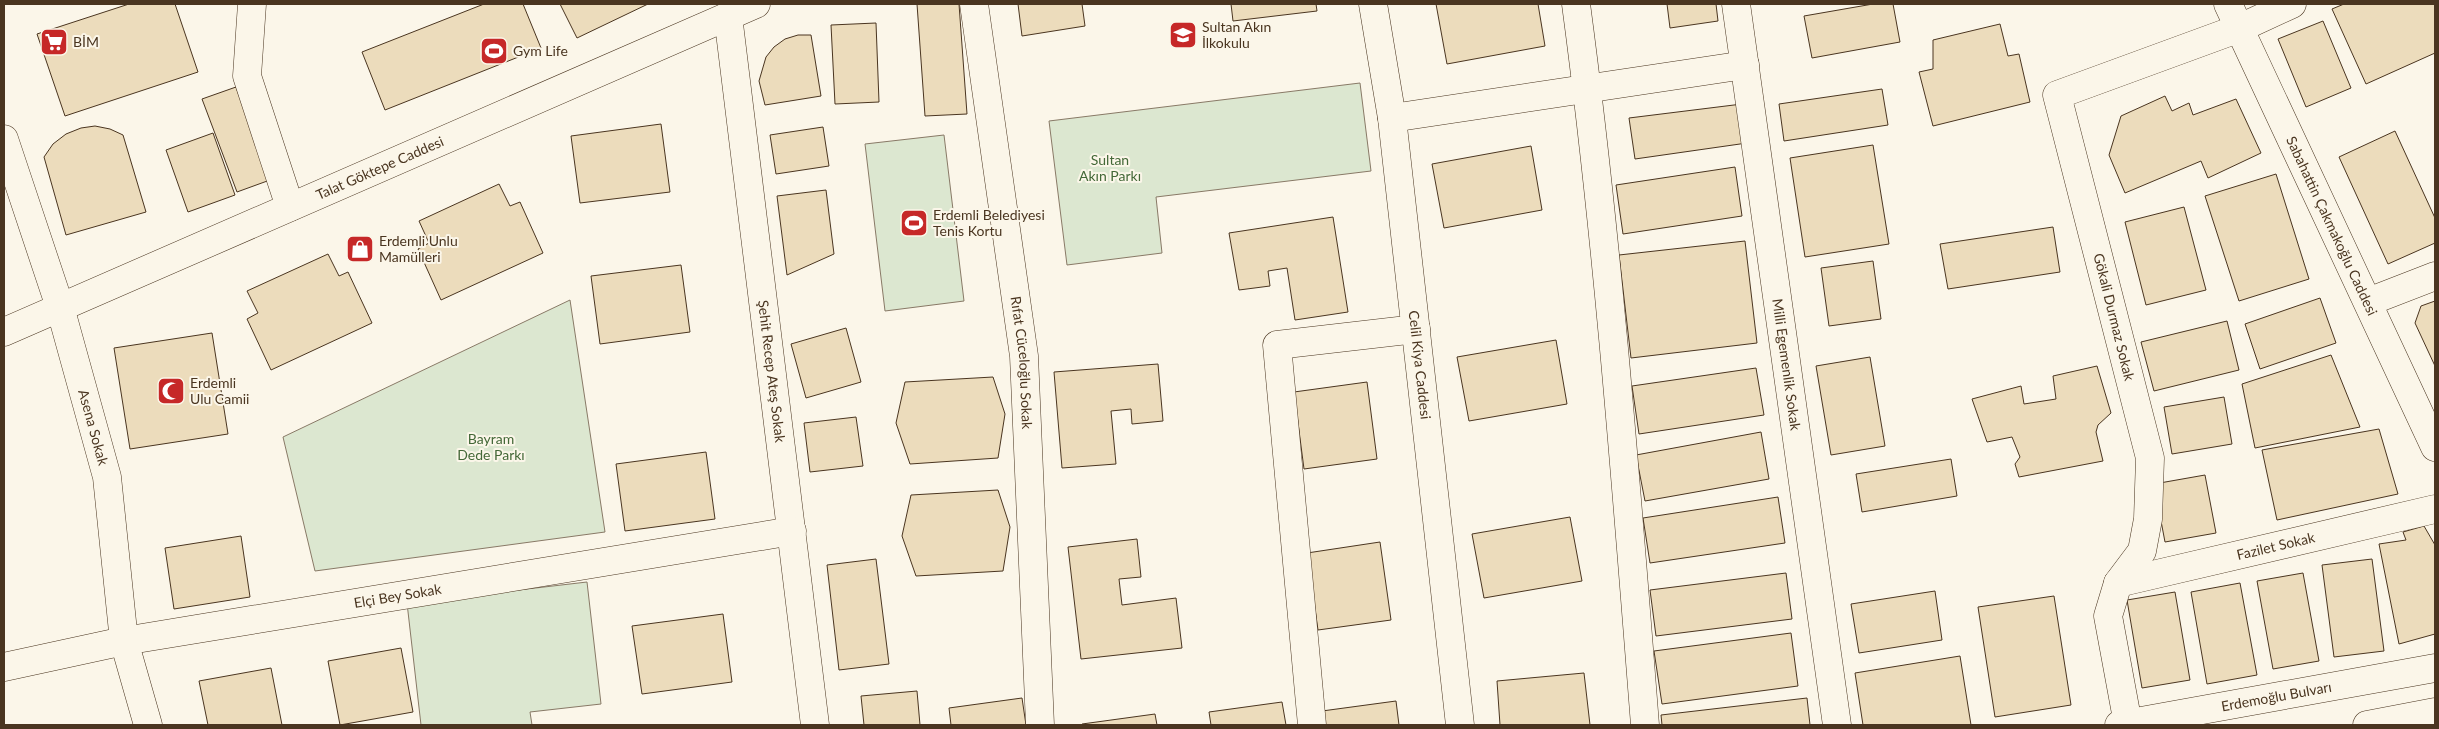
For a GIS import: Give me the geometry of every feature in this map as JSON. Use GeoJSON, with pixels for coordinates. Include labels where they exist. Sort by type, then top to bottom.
{"type":"FeatureCollection","features":[{"type":"Feature","properties":{"kind":"street"},"geometry":{"type":"LineString","coordinates":[[252,4],[247,76],[290,207]]}},
{"type":"Feature","properties":{"kind":"street","name":"Talat Göktepe Caddesi"},"geometry":{"type":"LineString","coordinates":[[4,332],[756,4]]}},
{"type":"Feature","properties":{"kind":"street","name":"Rıfat Cüceloğlu Sokak"},"geometry":{"type":"LineString","coordinates":[[974,4],[1024,356],[1040,725]]}},
{"type":"Feature","properties":{"kind":"street","name":"Celil Kiya Caddesi"},"geometry":{"type":"LineString","coordinates":[[1374,4],[1392,118],[1460,725]]}},
{"type":"Feature","properties":{"kind":"street"},"geometry":{"type":"LineString","coordinates":[[1576,4],[1588,91],[1617,369],[1645,725]]}},
{"type":"Feature","properties":{"kind":"street","name":"Milli Egemenlik Sokak"},"geometry":{"type":"LineString","coordinates":[[1736,4],[1836,725]]}},
{"type":"Feature","properties":{"kind":"street","name":"Sabahattin Çakmakoğlu Caddesi"},"geometry":{"type":"LineString","coordinates":[[2228,4],[2435,447]]}},
{"type":"Feature","properties":{"kind":"street"},"geometry":{"type":"LineString","coordinates":[[2240,28],[2292,4]]}},
{"type":"Feature","properties":{"kind":"street","name":"Şehit Recep Ateş Sokak"},"geometry":{"type":"LineString","coordinates":[[728,16],[815,725]]}},
{"type":"Feature","properties":{"kind":"street","name":"Gökali Durmaz Sokak"},"geometry":{"type":"LineString","coordinates":[[2123,725],[2108,616],[2118,583],[2142,551],[2148,519],[2150,458],[2057,96],[2240,28]]}},
{"type":"Feature","properties":{"kind":"street"},"geometry":{"type":"LineString","coordinates":[[1392,118],[1588,91],[1745,66]]}},
{"type":"Feature","properties":{"kind":"street","name":"Asena Sokak"},"geometry":{"type":"LineString","coordinates":[[4,139],[60,307],[106,477],[124,640],[148,725]]}},
{"type":"Feature","properties":{"kind":"street"},"geometry":{"type":"LineString","coordinates":[[2368,302],[2435,276]]}},
{"type":"Feature","properties":{"kind":"street"},"geometry":{"type":"LineString","coordinates":[[1312,725],[1277,345],[1416,329]]}},
{"type":"Feature","properties":{"kind":"street","name":"Fazilet Sokak"},"geometry":{"type":"LineString","coordinates":[[2118,583],[2435,509]]}},
{"type":"Feature","properties":{"kind":"street","name":"Elçi Bey Sokak"},"geometry":{"type":"LineString","coordinates":[[4,667],[124,640],[792,531]]}},
{"type":"Feature","properties":{"kind":"street","name":"Erdemoğlu Bulvarı"},"geometry":{"type":"LineString","coordinates":[[2123,725],[2435,668]]}},
{"type":"Feature","properties":{"kind":"street"},"geometry":{"type":"LineString","coordinates":[[2367,725],[2435,712]]}},
{"type":"Feature","properties":{"kind":"green space","name":"Sultan Akın Parkı"},"geometry":{"type":"Polygon","coordinates":[[[1360,83],[1371,171],[1156,197],[1162,253],[1067,265],[1049,121],[1360,83]]]}},
{"type":"Feature","properties":{"kind":"green space","name":"Erdemli Belediyesi Tenis Kortu"},"geometry":{"type":"Polygon","coordinates":[[[944,135],[964,301],[885,311],[865,144],[944,135]]]}},
{"type":"Feature","properties":{"kind":"green space","name":"Bayram Dede Parkı"},"geometry":{"type":"Polygon","coordinates":[[[570,300],[605,532],[315,571],[283,437],[570,300]]]}},
{"type":"Feature","properties":{"kind":"green space"},"geometry":{"type":"Polygon","coordinates":[[[587,582],[601,704],[530,712],[532,725],[421,725],[407,603],[587,582]]]}},
{"type":"Feature","properties":{"kind":"building"},"geometry":{"type":"Polygon","coordinates":[[[129,4],[175,4],[198,72],[65,116],[37,34],[129,4]]]}},
{"type":"Feature","properties":{"kind":"building"},"geometry":{"type":"Polygon","coordinates":[[[484,4],[523,4],[541,48],[385,110],[362,52],[484,4]]]}},
{"type":"Feature","properties":{"kind":"building"},"geometry":{"type":"Polygon","coordinates":[[[560,4],[648,4],[577,38],[560,4]]]}},
{"type":"Feature","properties":{"kind":"building"},"geometry":{"type":"Polygon","coordinates":[[[917,4],[959,4],[967,114],[925,116],[917,4]]]}},
{"type":"Feature","properties":{"kind":"building"},"geometry":{"type":"Polygon","coordinates":[[[1018,4],[1082,4],[1085,26],[1022,36],[1018,4]]]}},
{"type":"Feature","properties":{"kind":"building"},"geometry":{"type":"Polygon","coordinates":[[[1231,4],[1316,4],[1317,11],[1233,21],[1231,4]]]}},
{"type":"Feature","properties":{"kind":"building"},"geometry":{"type":"Polygon","coordinates":[[[1436,4],[1538,4],[1545,46],[1447,64],[1436,4]]]}},
{"type":"Feature","properties":{"kind":"building"},"geometry":{"type":"Polygon","coordinates":[[[1667,4],[1716,4],[1718,21],[1670,28],[1667,4]]]}},
{"type":"Feature","properties":{"kind":"building"},"geometry":{"type":"Polygon","coordinates":[[[1873,4],[1893,4],[1900,42],[1812,58],[1804,16],[1873,4]]]}},
{"type":"Feature","properties":{"kind":"building"},"geometry":{"type":"Polygon","coordinates":[[[2344,4],[2435,4],[2435,53],[2366,84],[2332,9],[2344,4]]]}},
{"type":"Feature","properties":{"kind":"building"},"geometry":{"type":"Polygon","coordinates":[[[2323,21],[2351,88],[2306,107],[2278,39],[2323,21]]]}},
{"type":"Feature","properties":{"kind":"building"},"geometry":{"type":"Polygon","coordinates":[[[876,23],[879,102],[835,104],[831,25],[876,23]]]}},
{"type":"Feature","properties":{"kind":"building"},"geometry":{"type":"Polygon","coordinates":[[[2000,24],[2008,56],[2019,54],[2030,102],[1933,126],[1919,72],[1933,69],[1933,40],[2000,24]]]}},
{"type":"Feature","properties":{"kind":"building"},"geometry":{"type":"Polygon","coordinates":[[[798,35],[811,35],[821,96],[765,105],[759,81],[766,57],[774,47],[785,39],[798,35]]]}},
{"type":"Feature","properties":{"kind":"building"},"geometry":{"type":"Polygon","coordinates":[[[236,87],[270,180],[237,192],[202,99],[236,87]]]}},
{"type":"Feature","properties":{"kind":"building"},"geometry":{"type":"Polygon","coordinates":[[[1882,89],[1888,125],[1784,141],[1779,104],[1882,89]]]}},
{"type":"Feature","properties":{"kind":"building"},"geometry":{"type":"Polygon","coordinates":[[[2165,96],[2172,111],[2189,103],[2193,115],[2236,99],[2261,153],[2208,178],[2201,161],[2125,193],[2109,155],[2121,116],[2165,96]]]}},
{"type":"Feature","properties":{"kind":"building"},"geometry":{"type":"Polygon","coordinates":[[[1742,104],[1747,143],[1635,159],[1629,118],[1742,104]]]}},
{"type":"Feature","properties":{"kind":"building"},"geometry":{"type":"Polygon","coordinates":[[[661,124],[670,192],[580,203],[571,136],[661,124]]]}},
{"type":"Feature","properties":{"kind":"building"},"geometry":{"type":"Polygon","coordinates":[[[95,126],[110,129],[123,135],[146,212],[66,235],[44,157],[53,144],[66,134],[81,128],[95,126]]]}},
{"type":"Feature","properties":{"kind":"building"},"geometry":{"type":"Polygon","coordinates":[[[823,127],[829,166],[776,174],[770,135],[823,127]]]}},
{"type":"Feature","properties":{"kind":"building"},"geometry":{"type":"Polygon","coordinates":[[[2395,131],[2435,218],[2435,243],[2388,264],[2339,157],[2395,131]]]}},
{"type":"Feature","properties":{"kind":"building"},"geometry":{"type":"Polygon","coordinates":[[[213,133],[235,195],[188,212],[166,150],[213,133]]]}},
{"type":"Feature","properties":{"kind":"building"},"geometry":{"type":"Polygon","coordinates":[[[1873,145],[1889,244],[1805,257],[1790,158],[1873,145]]]}},
{"type":"Feature","properties":{"kind":"building"},"geometry":{"type":"Polygon","coordinates":[[[1531,146],[1542,210],[1444,228],[1432,164],[1531,146]]]}},
{"type":"Feature","properties":{"kind":"building"},"geometry":{"type":"Polygon","coordinates":[[[1735,167],[1742,216],[1623,234],[1616,185],[1735,167]]]}},
{"type":"Feature","properties":{"kind":"building"},"geometry":{"type":"Polygon","coordinates":[[[2276,174],[2309,279],[2239,301],[2205,196],[2276,174]]]}},
{"type":"Feature","properties":{"kind":"building"},"geometry":{"type":"Polygon","coordinates":[[[499,184],[510,206],[520,202],[543,253],[441,300],[418,249],[429,243],[419,221],[499,184]]]}},
{"type":"Feature","properties":{"kind":"building"},"geometry":{"type":"Polygon","coordinates":[[[826,190],[834,254],[787,275],[777,196],[826,190]]]}},
{"type":"Feature","properties":{"kind":"building"},"geometry":{"type":"Polygon","coordinates":[[[2184,207],[2206,290],[2146,305],[2125,222],[2184,207]]]}},
{"type":"Feature","properties":{"kind":"building"},"geometry":{"type":"Polygon","coordinates":[[[1333,217],[1348,312],[1295,320],[1287,268],[1268,271],[1270,286],[1239,290],[1229,233],[1333,217]]]}},
{"type":"Feature","properties":{"kind":"building"},"geometry":{"type":"Polygon","coordinates":[[[2053,227],[2060,272],[1948,289],[1940,244],[2053,227]]]}},
{"type":"Feature","properties":{"kind":"building"},"geometry":{"type":"Polygon","coordinates":[[[1745,241],[1757,343],[1631,358],[1619,255],[1745,241]]]}},
{"type":"Feature","properties":{"kind":"building"},"geometry":{"type":"Polygon","coordinates":[[[328,254],[339,276],[348,272],[372,323],[271,370],[247,319],[258,313],[247,291],[328,254]]]}},
{"type":"Feature","properties":{"kind":"building"},"geometry":{"type":"Polygon","coordinates":[[[1873,261],[1881,319],[1829,326],[1821,268],[1873,261]]]}},
{"type":"Feature","properties":{"kind":"building"},"geometry":{"type":"Polygon","coordinates":[[[681,265],[690,332],[600,344],[591,276],[681,265]]]}},
{"type":"Feature","properties":{"kind":"building"},"geometry":{"type":"Polygon","coordinates":[[[2320,298],[2336,343],[2260,369],[2245,324],[2320,298]]]}},
{"type":"Feature","properties":{"kind":"building"},"geometry":{"type":"Polygon","coordinates":[[[2435,301],[2435,366],[2415,323],[2421,306],[2435,301]]]}},
{"type":"Feature","properties":{"kind":"building"},"geometry":{"type":"Polygon","coordinates":[[[2227,321],[2239,370],[2154,391],[2141,342],[2227,321]]]}},
{"type":"Feature","properties":{"kind":"building"},"geometry":{"type":"Polygon","coordinates":[[[846,328],[861,382],[806,398],[791,344],[846,328]]]}},
{"type":"Feature","properties":{"kind":"building","name":"Erdemli Ulu Camii"},"geometry":{"type":"Polygon","coordinates":[[[212,333],[228,434],[130,449],[114,348],[212,333]]]}},
{"type":"Feature","properties":{"kind":"building"},"geometry":{"type":"Polygon","coordinates":[[[1556,340],[1567,404],[1469,421],[1457,357],[1556,340]]]}},
{"type":"Feature","properties":{"kind":"building"},"geometry":{"type":"Polygon","coordinates":[[[2331,355],[2360,427],[2255,448],[2242,384],[2331,355]]]}},
{"type":"Feature","properties":{"kind":"building"},"geometry":{"type":"Polygon","coordinates":[[[1870,357],[1885,446],[1831,455],[1816,366],[1870,357]]]}},
{"type":"Feature","properties":{"kind":"building"},"geometry":{"type":"Polygon","coordinates":[[[1158,364],[1163,421],[1132,424],[1131,409],[1111,411],[1116,464],[1062,468],[1054,372],[1158,364]]]}},
{"type":"Feature","properties":{"kind":"building"},"geometry":{"type":"Polygon","coordinates":[[[2097,366],[2111,413],[2098,425],[2096,432],[2103,461],[2019,477],[2015,464],[2020,457],[2012,437],[1987,442],[1972,399],[2021,386],[2024,404],[2056,399],[2053,376],[2097,366]]]}},
{"type":"Feature","properties":{"kind":"building"},"geometry":{"type":"Polygon","coordinates":[[[1756,368],[1764,415],[1639,434],[1632,386],[1756,368]]]}},
{"type":"Feature","properties":{"kind":"building"},"geometry":{"type":"Polygon","coordinates":[[[993,377],[1005,414],[998,458],[910,464],[896,423],[905,382],[993,377]]]}},
{"type":"Feature","properties":{"kind":"building"},"geometry":{"type":"Polygon","coordinates":[[[1367,382],[1377,459],[1304,469],[1294,392],[1367,382]]]}},
{"type":"Feature","properties":{"kind":"building"},"geometry":{"type":"Polygon","coordinates":[[[2224,397],[2232,444],[2172,454],[2164,407],[2224,397]]]}},
{"type":"Feature","properties":{"kind":"building"},"geometry":{"type":"Polygon","coordinates":[[[856,417],[863,466],[810,472],[804,423],[856,417]]]}},
{"type":"Feature","properties":{"kind":"building"},"geometry":{"type":"Polygon","coordinates":[[[2379,429],[2398,494],[2277,520],[2262,450],[2379,429]]]}},
{"type":"Feature","properties":{"kind":"building"},"geometry":{"type":"Polygon","coordinates":[[[1761,432],[1769,479],[1645,501],[1636,455],[1761,432]]]}},
{"type":"Feature","properties":{"kind":"building"},"geometry":{"type":"Polygon","coordinates":[[[706,452],[715,519],[625,531],[616,464],[706,452]]]}},
{"type":"Feature","properties":{"kind":"building"},"geometry":{"type":"Polygon","coordinates":[[[1951,459],[1957,496],[1862,512],[1856,474],[1951,459]]]}},
{"type":"Feature","properties":{"kind":"building"},"geometry":{"type":"Polygon","coordinates":[[[2205,475],[2216,533],[2165,542],[2154,484],[2205,475]]]}},
{"type":"Feature","properties":{"kind":"building"},"geometry":{"type":"Polygon","coordinates":[[[998,490],[1010,527],[1003,571],[916,576],[902,536],[911,495],[998,490]]]}},
{"type":"Feature","properties":{"kind":"building"},"geometry":{"type":"Polygon","coordinates":[[[1778,497],[1785,543],[1650,563],[1643,518],[1778,497]]]}},
{"type":"Feature","properties":{"kind":"building"},"geometry":{"type":"Polygon","coordinates":[[[1570,517],[1582,581],[1484,598],[1472,534],[1570,517]]]}},
{"type":"Feature","properties":{"kind":"building"},"geometry":{"type":"Polygon","coordinates":[[[2424,526],[2435,545],[2435,634],[2399,644],[2379,544],[2406,540],[2403,532],[2424,526]]]}},
{"type":"Feature","properties":{"kind":"building"},"geometry":{"type":"Polygon","coordinates":[[[241,536],[250,597],[174,609],[165,548],[241,536]]]}},
{"type":"Feature","properties":{"kind":"building"},"geometry":{"type":"Polygon","coordinates":[[[1137,539],[1141,577],[1119,579],[1122,605],[1176,598],[1182,648],[1081,659],[1068,547],[1137,539]]]}},
{"type":"Feature","properties":{"kind":"building"},"geometry":{"type":"Polygon","coordinates":[[[1380,542],[1391,620],[1318,630],[1307,553],[1380,542]]]}},
{"type":"Feature","properties":{"kind":"building"},"geometry":{"type":"Polygon","coordinates":[[[876,559],[889,664],[839,670],[827,565],[876,559]]]}},
{"type":"Feature","properties":{"kind":"building"},"geometry":{"type":"Polygon","coordinates":[[[2372,559],[2384,651],[2334,657],[2322,565],[2372,559]]]}},
{"type":"Feature","properties":{"kind":"building"},"geometry":{"type":"Polygon","coordinates":[[[1786,573],[1792,619],[1656,636],[1650,590],[1786,573]]]}},
{"type":"Feature","properties":{"kind":"building"},"geometry":{"type":"Polygon","coordinates":[[[2303,573],[2319,661],[2273,669],[2257,581],[2303,573]]]}},
{"type":"Feature","properties":{"kind":"building"},"geometry":{"type":"Polygon","coordinates":[[[2240,583],[2257,675],[2207,684],[2191,592],[2240,583]]]}},
{"type":"Feature","properties":{"kind":"building"},"geometry":{"type":"Polygon","coordinates":[[[1935,591],[1942,640],[1859,653],[1851,604],[1935,591]]]}},
{"type":"Feature","properties":{"kind":"building"},"geometry":{"type":"Polygon","coordinates":[[[2175,592],[2190,680],[2142,688],[2127,600],[2175,592]]]}},
{"type":"Feature","properties":{"kind":"building"},"geometry":{"type":"Polygon","coordinates":[[[2054,596],[2071,705],[1995,717],[1978,607],[2054,596]]]}},
{"type":"Feature","properties":{"kind":"building"},"geometry":{"type":"Polygon","coordinates":[[[723,614],[732,682],[642,694],[632,626],[723,614]]]}},
{"type":"Feature","properties":{"kind":"building"},"geometry":{"type":"Polygon","coordinates":[[[1791,633],[1798,686],[1662,704],[1654,651],[1791,633]]]}},
{"type":"Feature","properties":{"kind":"building"},"geometry":{"type":"Polygon","coordinates":[[[401,648],[413,712],[340,725],[328,661],[401,648]]]}},
{"type":"Feature","properties":{"kind":"building"},"geometry":{"type":"Polygon","coordinates":[[[1960,656],[1971,725],[1863,725],[1855,673],[1960,656]]]}},
{"type":"Feature","properties":{"kind":"building"},"geometry":{"type":"Polygon","coordinates":[[[271,668],[282,725],[208,725],[199,681],[271,668]]]}},
{"type":"Feature","properties":{"kind":"building"},"geometry":{"type":"Polygon","coordinates":[[[1584,673],[1590,725],[1500,725],[1497,681],[1584,673]]]}},
{"type":"Feature","properties":{"kind":"building"},"geometry":{"type":"Polygon","coordinates":[[[917,691],[920,725],[864,725],[861,696],[917,691]]]}},
{"type":"Feature","properties":{"kind":"building"},"geometry":{"type":"Polygon","coordinates":[[[1022,698],[1026,725],[951,725],[949,708],[1022,698]]]}},
{"type":"Feature","properties":{"kind":"building"},"geometry":{"type":"Polygon","coordinates":[[[1807,698],[1810,725],[1662,725],[1661,715],[1807,698]]]}},
{"type":"Feature","properties":{"kind":"building"},"geometry":{"type":"Polygon","coordinates":[[[1396,701],[1399,725],[1324,725],[1322,711],[1396,701]]]}},
{"type":"Feature","properties":{"kind":"building"},"geometry":{"type":"Polygon","coordinates":[[[1282,702],[1286,725],[1211,725],[1209,712],[1282,702]]]}},
{"type":"Feature","properties":{"kind":"building"},"geometry":{"type":"Polygon","coordinates":[[[1155,714],[1157,725],[1082,725],[1082,724],[1155,714]]]}},
{"type":"Feature","properties":{"kind":"place","name":"Sultan Akın İlkokulu"},"geometry":{"type":"Point","coordinates":[1183,35]}},
{"type":"Feature","properties":{"kind":"place","name":"BİM"},"geometry":{"type":"Point","coordinates":[54,42]}},
{"type":"Feature","properties":{"kind":"place","name":"Gym Life"},"geometry":{"type":"Point","coordinates":[494,51]}},
{"type":"Feature","properties":{"kind":"place","name":"Erdemli Belediyesi Tenis Kortu"},"geometry":{"type":"Point","coordinates":[914,223]}},
{"type":"Feature","properties":{"kind":"place","name":"Erdemli Unlu Mamülleri"},"geometry":{"type":"Point","coordinates":[360,249]}},
{"type":"Feature","properties":{"kind":"place","name":"Erdemli Ulu Camii"},"geometry":{"type":"Point","coordinates":[171,391]}}]}
